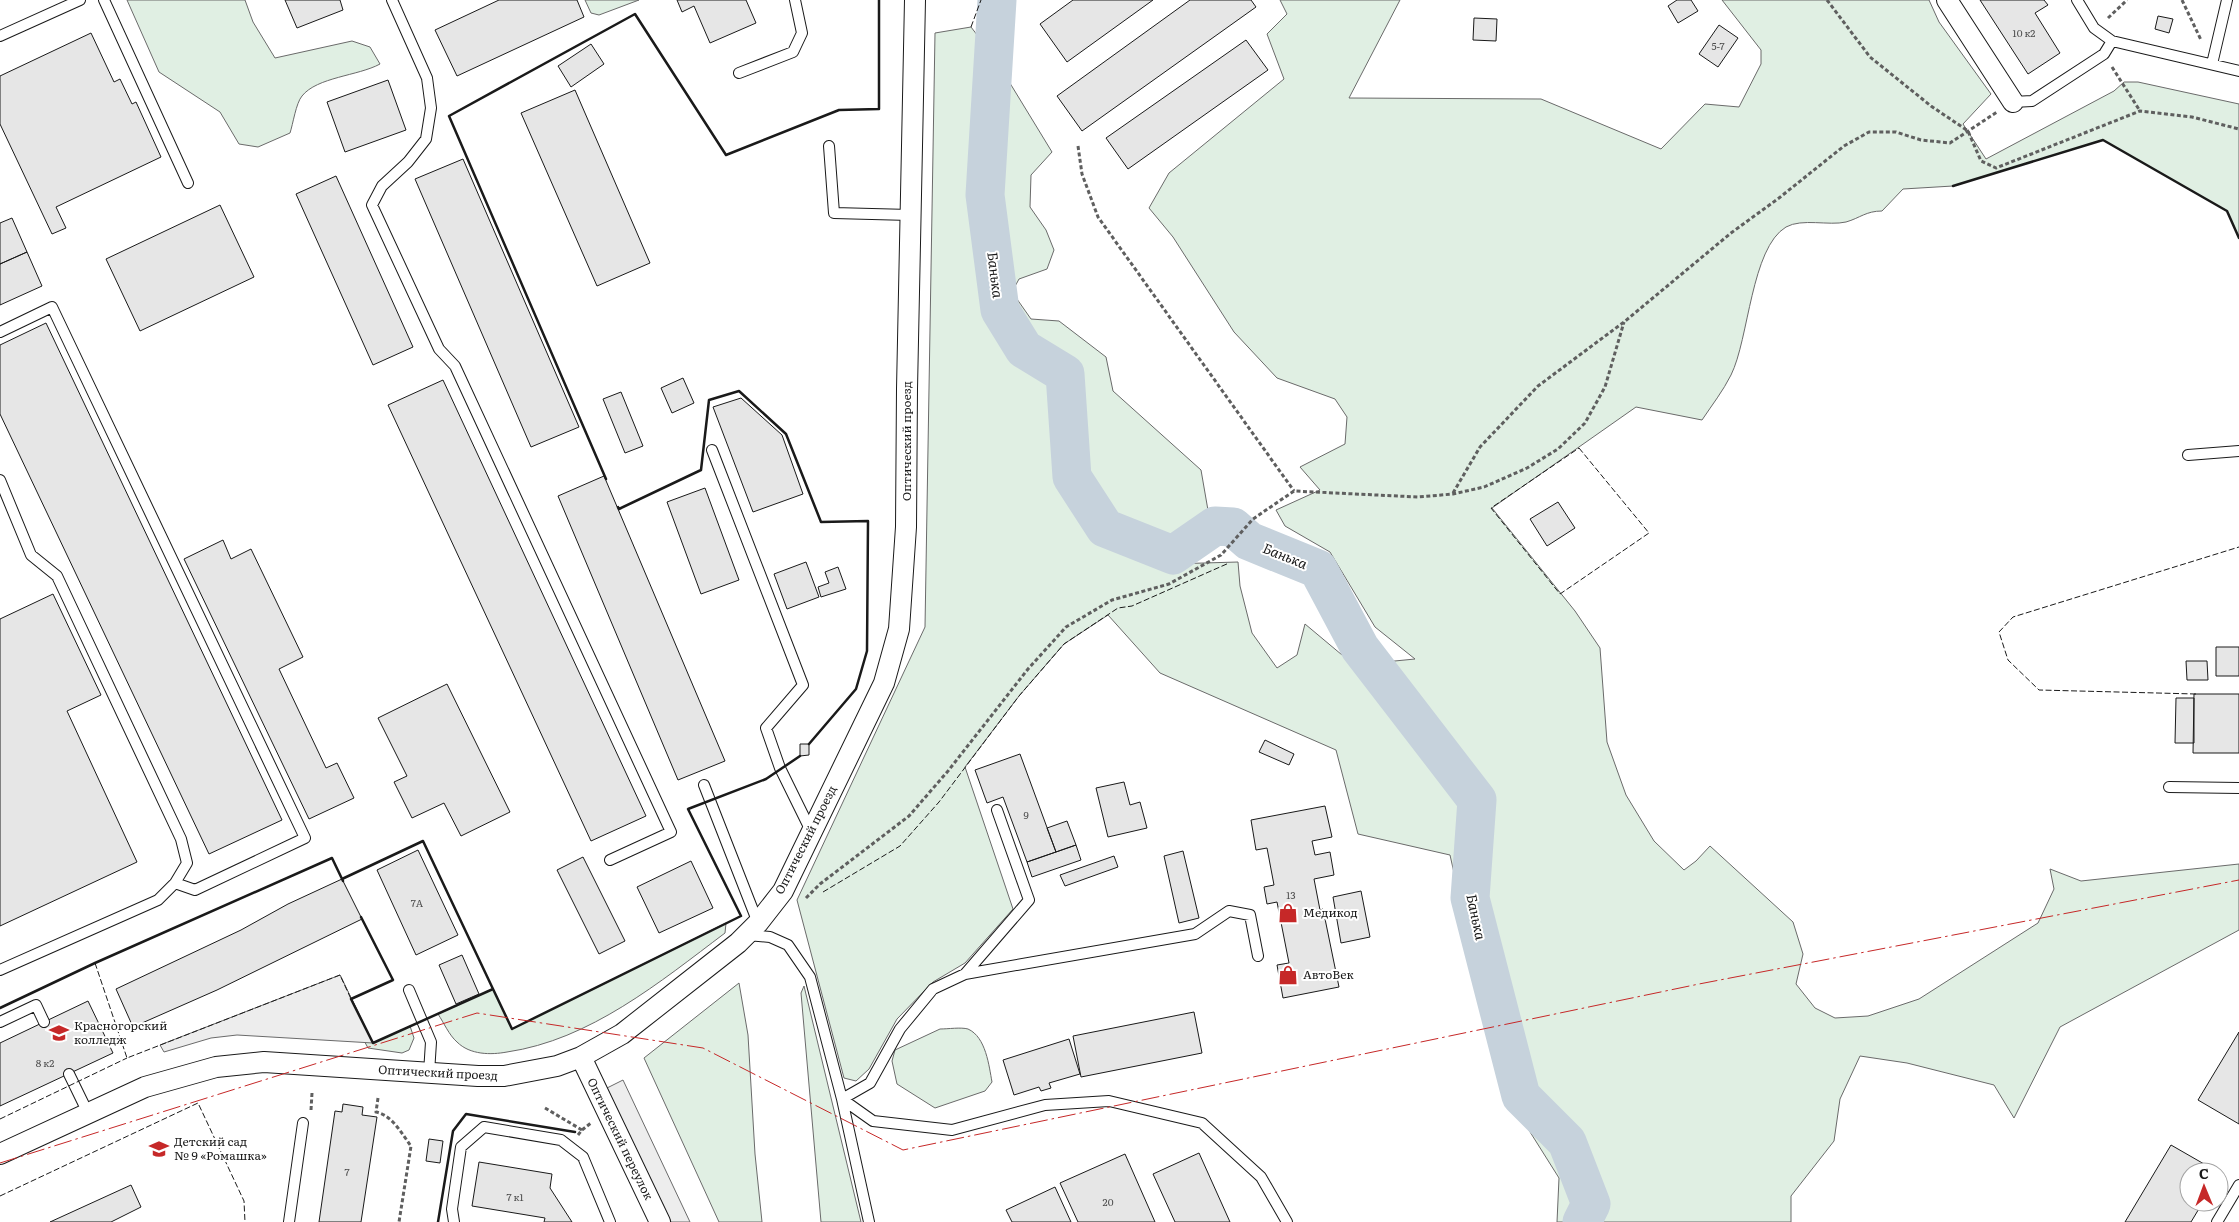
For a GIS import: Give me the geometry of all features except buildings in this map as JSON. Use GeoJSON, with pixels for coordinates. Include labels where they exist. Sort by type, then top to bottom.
{"type":"FeatureCollection","features":[{"type":"Feature","properties":{"kind":"street","name":"Оптический проезд"},"geometry":{"type":"LineString","coordinates":[[0,1154],[145,1087],[216,1067],[264,1062],[504,1076],[557,1066],[581,1057],[622,1034],[738,944],[783,891],[884,683],[899,629],[906,527],[906,389],[915,0]]}},
{"type":"Feature","properties":{"kind":"street"},"geometry":{"type":"LineString","coordinates":[[1947,0],[2012,102]]}},
{"type":"Feature","properties":{"kind":"street","name":"Оптический переулок"},"geometry":{"type":"LineString","coordinates":[[581,1057],[660,1222]]}},
{"type":"Feature","properties":{"kind":"lane"},"geometry":{"type":"LineString","coordinates":[[0,36],[80,0]]}},
{"type":"Feature","properties":{"kind":"lane"},"geometry":{"type":"LineString","coordinates":[[104,0],[188,183]]}},
{"type":"Feature","properties":{"kind":"lane"},"geometry":{"type":"LineString","coordinates":[[392,0],[427,78],[431,108],[426,140],[408,162],[382,186],[372,205],[440,349],[455,366],[671,832],[610,860]]}},
{"type":"Feature","properties":{"kind":"lane"},"geometry":{"type":"LineString","coordinates":[[738,73],[793,52],[802,33],[795,0]]}},
{"type":"Feature","properties":{"kind":"lane"},"geometry":{"type":"LineString","coordinates":[[2077,0],[2094,28],[2112,41],[2239,71]]}},
{"type":"Feature","properties":{"kind":"lane"},"geometry":{"type":"LineString","coordinates":[[2212,64],[2227,0]]}},
{"type":"Feature","properties":{"kind":"lane"},"geometry":{"type":"LineString","coordinates":[[2012,102],[2032,101],[2104,54],[2112,41]]}},
{"type":"Feature","properties":{"kind":"lane"},"geometry":{"type":"LineString","coordinates":[[829,146],[834,213],[910,214]]}},
{"type":"Feature","properties":{"kind":"lane"},"geometry":{"type":"LineString","coordinates":[[0,332],[52,307],[305,838],[196,890],[175,883]]}},
{"type":"Feature","properties":{"kind":"lane"},"geometry":{"type":"LineString","coordinates":[[712,450],[802,685],[766,728],[780,768],[811,831]]}},
{"type":"Feature","properties":{"kind":"lane"},"geometry":{"type":"LineString","coordinates":[[2188,455],[2239,451]]}},
{"type":"Feature","properties":{"kind":"lane"},"geometry":{"type":"LineString","coordinates":[[0,480],[31,555],[57,576],[181,839],[187,863],[175,883],[158,900],[0,970]]}},
{"type":"Feature","properties":{"kind":"lane"},"geometry":{"type":"LineString","coordinates":[[704,785],[752,929],[788,945],[810,977],[842,1098],[869,1222]]}},
{"type":"Feature","properties":{"kind":"lane"},"geometry":{"type":"LineString","coordinates":[[2169,788],[2239,788]]}},
{"type":"Feature","properties":{"kind":"lane"},"geometry":{"type":"LineString","coordinates":[[965,974],[1029,900],[996,810]]}},
{"type":"Feature","properties":{"kind":"lane"},"geometry":{"type":"LineString","coordinates":[[842,1098],[870,1083],[900,1029],[934,989],[965,974],[1195,934],[1229,911],[1250,915],[1258,956]]}},
{"type":"Feature","properties":{"kind":"lane"},"geometry":{"type":"LineString","coordinates":[[409,990],[431,1042],[429,1073]]}},
{"type":"Feature","properties":{"kind":"lane"},"geometry":{"type":"LineString","coordinates":[[0,1022],[36,1005],[44,1022]]}},
{"type":"Feature","properties":{"kind":"lane"},"geometry":{"type":"LineString","coordinates":[[69,1074],[88,1113]]}},
{"type":"Feature","properties":{"kind":"lane"},"geometry":{"type":"LineString","coordinates":[[842,1098],[873,1121],[952,1130],[1046,1105],[1109,1101],[1202,1122],[1261,1177],[1287,1222]]}},
{"type":"Feature","properties":{"kind":"lane"},"geometry":{"type":"LineString","coordinates":[[290,1222],[303,1123]]}},
{"type":"Feature","properties":{"kind":"lane"},"geometry":{"type":"LineString","coordinates":[[454,1222],[452,1209],[461,1147],[484,1127],[561,1140],[583,1157],[610,1222]]}},
{"type":"Feature","properties":{"kind":"lane"},"geometry":{"type":"LineString","coordinates":[[2217,1222],[2239,1185]]}},
{"type":"Feature","properties":{"kind":"path"},"geometry":{"type":"LineString","coordinates":[[1827,0],[1870,57],[1931,106],[1968,131],[1981,160],[1996,168],[2140,111],[2192,117],[2239,129]]}},
{"type":"Feature","properties":{"kind":"path"},"geometry":{"type":"LineString","coordinates":[[2094,28],[2113,15],[2127,0]]}},
{"type":"Feature","properties":{"kind":"path"},"geometry":{"type":"LineString","coordinates":[[2182,0],[2204,46]]}},
{"type":"Feature","properties":{"kind":"path"},"geometry":{"type":"LineString","coordinates":[[2104,54],[2140,111]]}},
{"type":"Feature","properties":{"kind":"path"},"geometry":{"type":"LineString","coordinates":[[1453,494],[1480,447],[1538,386],[1624,322],[1731,233],[1779,198],[1844,146],[1869,132],[1896,132],[1921,140],[1950,143],[2012,102]]}},
{"type":"Feature","properties":{"kind":"path"},"geometry":{"type":"LineString","coordinates":[[1078,146],[1082,174],[1098,217],[1294,491]]}},
{"type":"Feature","properties":{"kind":"path"},"geometry":{"type":"LineString","coordinates":[[806,898],[820,884],[909,816],[948,771],[1028,669],[1066,627],[1112,600],[1170,584],[1221,555],[1253,519],[1294,491],[1418,497],[1453,494],[1484,487],[1527,468],[1558,449],[1585,423],[1605,387],[1624,322]]}},
{"type":"Feature","properties":{"kind":"path"},"geometry":{"type":"LineString","coordinates":[[378,1098],[376,1112],[382,1113],[392,1121],[411,1146],[399,1222]]}},
{"type":"Feature","properties":{"kind":"green space"},"geometry":{"type":"Polygon","coordinates":[[[127,0],[245,0],[253,22],[275,58],[352,41],[370,47],[380,64],[327,81],[309,90],[298,103],[290,133],[258,147],[239,144],[220,112],[159,72],[127,0]]]}},
{"type":"Feature","properties":{"kind":"green space"},"geometry":{"type":"Polygon","coordinates":[[[585,0],[639,0],[599,15],[591,13],[585,0]]]}},
{"type":"Feature","properties":{"kind":"green space"},"geometry":{"type":"Polygon","coordinates":[[[1280,0],[1400,0],[1349,98],[1541,99],[1661,149],[1705,104],[1739,107],[1761,64],[1761,50],[1722,0],[1929,0],[1939,22],[1991,94],[1963,124],[1986,159],[2114,91],[2124,82],[2138,82],[2239,104],[2239,238],[2227,211],[2103,140],[1953,186],[1903,189],[1882,211],[1867,213],[1846,222],[1792,224],[1774,238],[1765,254],[1731,375],[1702,420],[1636,407],[1492,508],[1575,611],[1600,648],[1607,742],[1626,795],[1654,841],[1684,870],[1696,861],[1710,846],[1793,922],[1803,954],[1796,984],[1815,1008],[1835,1018],[1868,1016],[1919,999],[2038,923],[2054,889],[2050,869],[2081,881],[2239,864],[2239,930],[2060,1027],[2014,1118],[1994,1085],[1907,1063],[1860,1056],[1840,1099],[1834,1141],[1791,1196],[1791,1222],[1557,1222],[1559,1178],[1520,1116],[1492,1043],[1450,855],[1358,834],[1336,750],[1160,673],[1108,615],[1064,644],[1019,696],[965,767],[1013,909],[965,963],[933,982],[897,1019],[869,1069],[856,1081],[844,1078],[797,900],[925,627],[935,33],[971,27],[994,57],[1052,152],[1031,175],[1030,207],[1046,230],[1054,250],[1047,269],[1019,279],[1012,292],[1031,319],[1059,321],[1106,357],[1113,391],[1201,470],[1209,516],[1170,564],[1238,562],[1240,586],[1252,633],[1277,668],[1297,655],[1305,624],[1354,665],[1415,659],[1375,627],[1330,552],[1285,526],[1276,510],[1320,490],[1300,467],[1345,444],[1347,417],[1335,399],[1277,378],[1234,332],[1173,237],[1149,208],[1169,173],[1284,79],[1267,34],[1287,14],[1280,0]]]}},
{"type":"Feature","properties":{"kind":"green space"},"geometry":{"type":"Polygon","coordinates":[[[726,923],[725,933],[675,971],[623,1006],[567,1035],[538,1045],[501,1053],[474,1052],[462,1046],[454,1039],[438,1014],[493,989],[512,1029],[726,923]]]}},
{"type":"Feature","properties":{"kind":"green space"},"geometry":{"type":"Polygon","coordinates":[[[340,975],[373,1043],[410,1026],[414,1038],[409,1050],[402,1053],[368,1048],[338,992],[340,975]]]}},
{"type":"Feature","properties":{"kind":"green space"},"geometry":{"type":"Polygon","coordinates":[[[739,983],[748,1035],[755,1154],[762,1222],[719,1222],[644,1058],[739,983]]]}},
{"type":"Feature","properties":{"kind":"green space"},"geometry":{"type":"Polygon","coordinates":[[[804,986],[861,1222],[821,1222],[801,993],[804,986]]]}},
{"type":"Feature","properties":{"kind":"green space"},"geometry":{"type":"Polygon","coordinates":[[[965,1028],[979,1038],[986,1052],[992,1082],[985,1091],[935,1108],[897,1084],[892,1061],[895,1050],[940,1029],[965,1028]]]}},
{"type":"Feature","properties":{"kind":"shaded area"},"geometry":{"type":"Polygon","coordinates":[[[340,975],[373,1043],[237,1035],[211,1038],[164,1052],[160,1045],[340,975]]]}},
{"type":"Feature","properties":{"kind":"shaded area"},"geometry":{"type":"Polygon","coordinates":[[[623,1080],[690,1222],[671,1222],[607,1088],[623,1080]]]}},
{"type":"Feature","properties":{"kind":"waterway","name":"Банька"},"geometry":{"type":"LineString","coordinates":[[997,0],[985,195],[1000,310],[1024,349],[1065,374],[1072,477],[1105,528],[1173,555],[1215,526],[1233,527],[1249,541],[1318,569],[1360,648],[1477,800],[1470,898],[1521,1096],[1567,1142],[1591,1204],[1582,1222]]}},
{"type":"Feature","properties":{"kind":"fence"},"geometry":{"type":"LineString","coordinates":[[971,27],[981,0]]}},
{"type":"Feature","properties":{"kind":"fence"},"geometry":{"type":"LineString","coordinates":[[1579,448],[1649,533],[1560,594],[1491,508],[1579,448]]}},
{"type":"Feature","properties":{"kind":"fence"},"geometry":{"type":"LineString","coordinates":[[2196,694],[2039,690],[2008,660],[1999,632],[2013,617],[2239,547]]}},
{"type":"Feature","properties":{"kind":"fence"},"geometry":{"type":"LineString","coordinates":[[823,892],[900,846],[939,802],[1019,696],[1064,644],[1118,608],[1132,606],[1229,563]]}},
{"type":"Feature","properties":{"kind":"fence"},"geometry":{"type":"LineString","coordinates":[[95,963],[127,1058],[340,975],[351,999]]}},
{"type":"Feature","properties":{"kind":"fence"},"geometry":{"type":"LineString","coordinates":[[0,1119],[127,1058]]}},
{"type":"Feature","properties":{"kind":"fence"},"geometry":{"type":"LineString","coordinates":[[0,1196],[198,1103],[244,1201],[245,1222]]}},
{"type":"Feature","properties":{"kind":"wall"},"geometry":{"type":"LineString","coordinates":[[606,479],[449,116],[635,14],[726,155],[839,110],[879,109],[879,0]]}},
{"type":"Feature","properties":{"kind":"wall"},"geometry":{"type":"LineString","coordinates":[[1953,186],[2103,140],[2227,211],[2239,238]]}},
{"type":"Feature","properties":{"kind":"wall"},"geometry":{"type":"LineString","coordinates":[[618,507],[619,509],[701,470],[709,400],[739,391],[786,434],[821,522],[868,521],[867,651],[856,689],[809,744]]}},
{"type":"Feature","properties":{"kind":"wall"},"geometry":{"type":"LineString","coordinates":[[361,917],[393,980],[351,999],[373,1043],[493,989],[512,1029],[741,916],[688,809],[766,779],[800,756]]}},
{"type":"Feature","properties":{"kind":"wall"},"geometry":{"type":"LineString","coordinates":[[342,879],[423,841],[493,989]]}},
{"type":"Feature","properties":{"kind":"wall"},"geometry":{"type":"LineString","coordinates":[[0,1008],[95,963],[332,858],[343,881]]}},
{"type":"Feature","properties":{"kind":"wall"},"geometry":{"type":"LineString","coordinates":[[438,1222],[453,1131],[466,1114],[575,1132]]}},
{"type":"Feature","properties":{"kind":"power"},"geometry":{"type":"LineString","coordinates":[[0,1163],[477,1013],[703,1048],[903,1150],[1699,984],[2239,880]]}},
{"type":"Feature","properties":{"kind":"place","name":"Медикод"},"geometry":{"type":"Point","coordinates":[1288,913]}},
{"type":"Feature","properties":{"kind":"place","name":"АвтоВек"},"geometry":{"type":"Point","coordinates":[1288,975]}},
{"type":"Feature","properties":{"kind":"place","name":"Красногорский колледж"},"geometry":{"type":"Point","coordinates":[59,1033]}},
{"type":"Feature","properties":{"kind":"place","name":"Детский сад № 9 «Ромашка»"},"geometry":{"type":"Point","coordinates":[159,1149]}}]}
